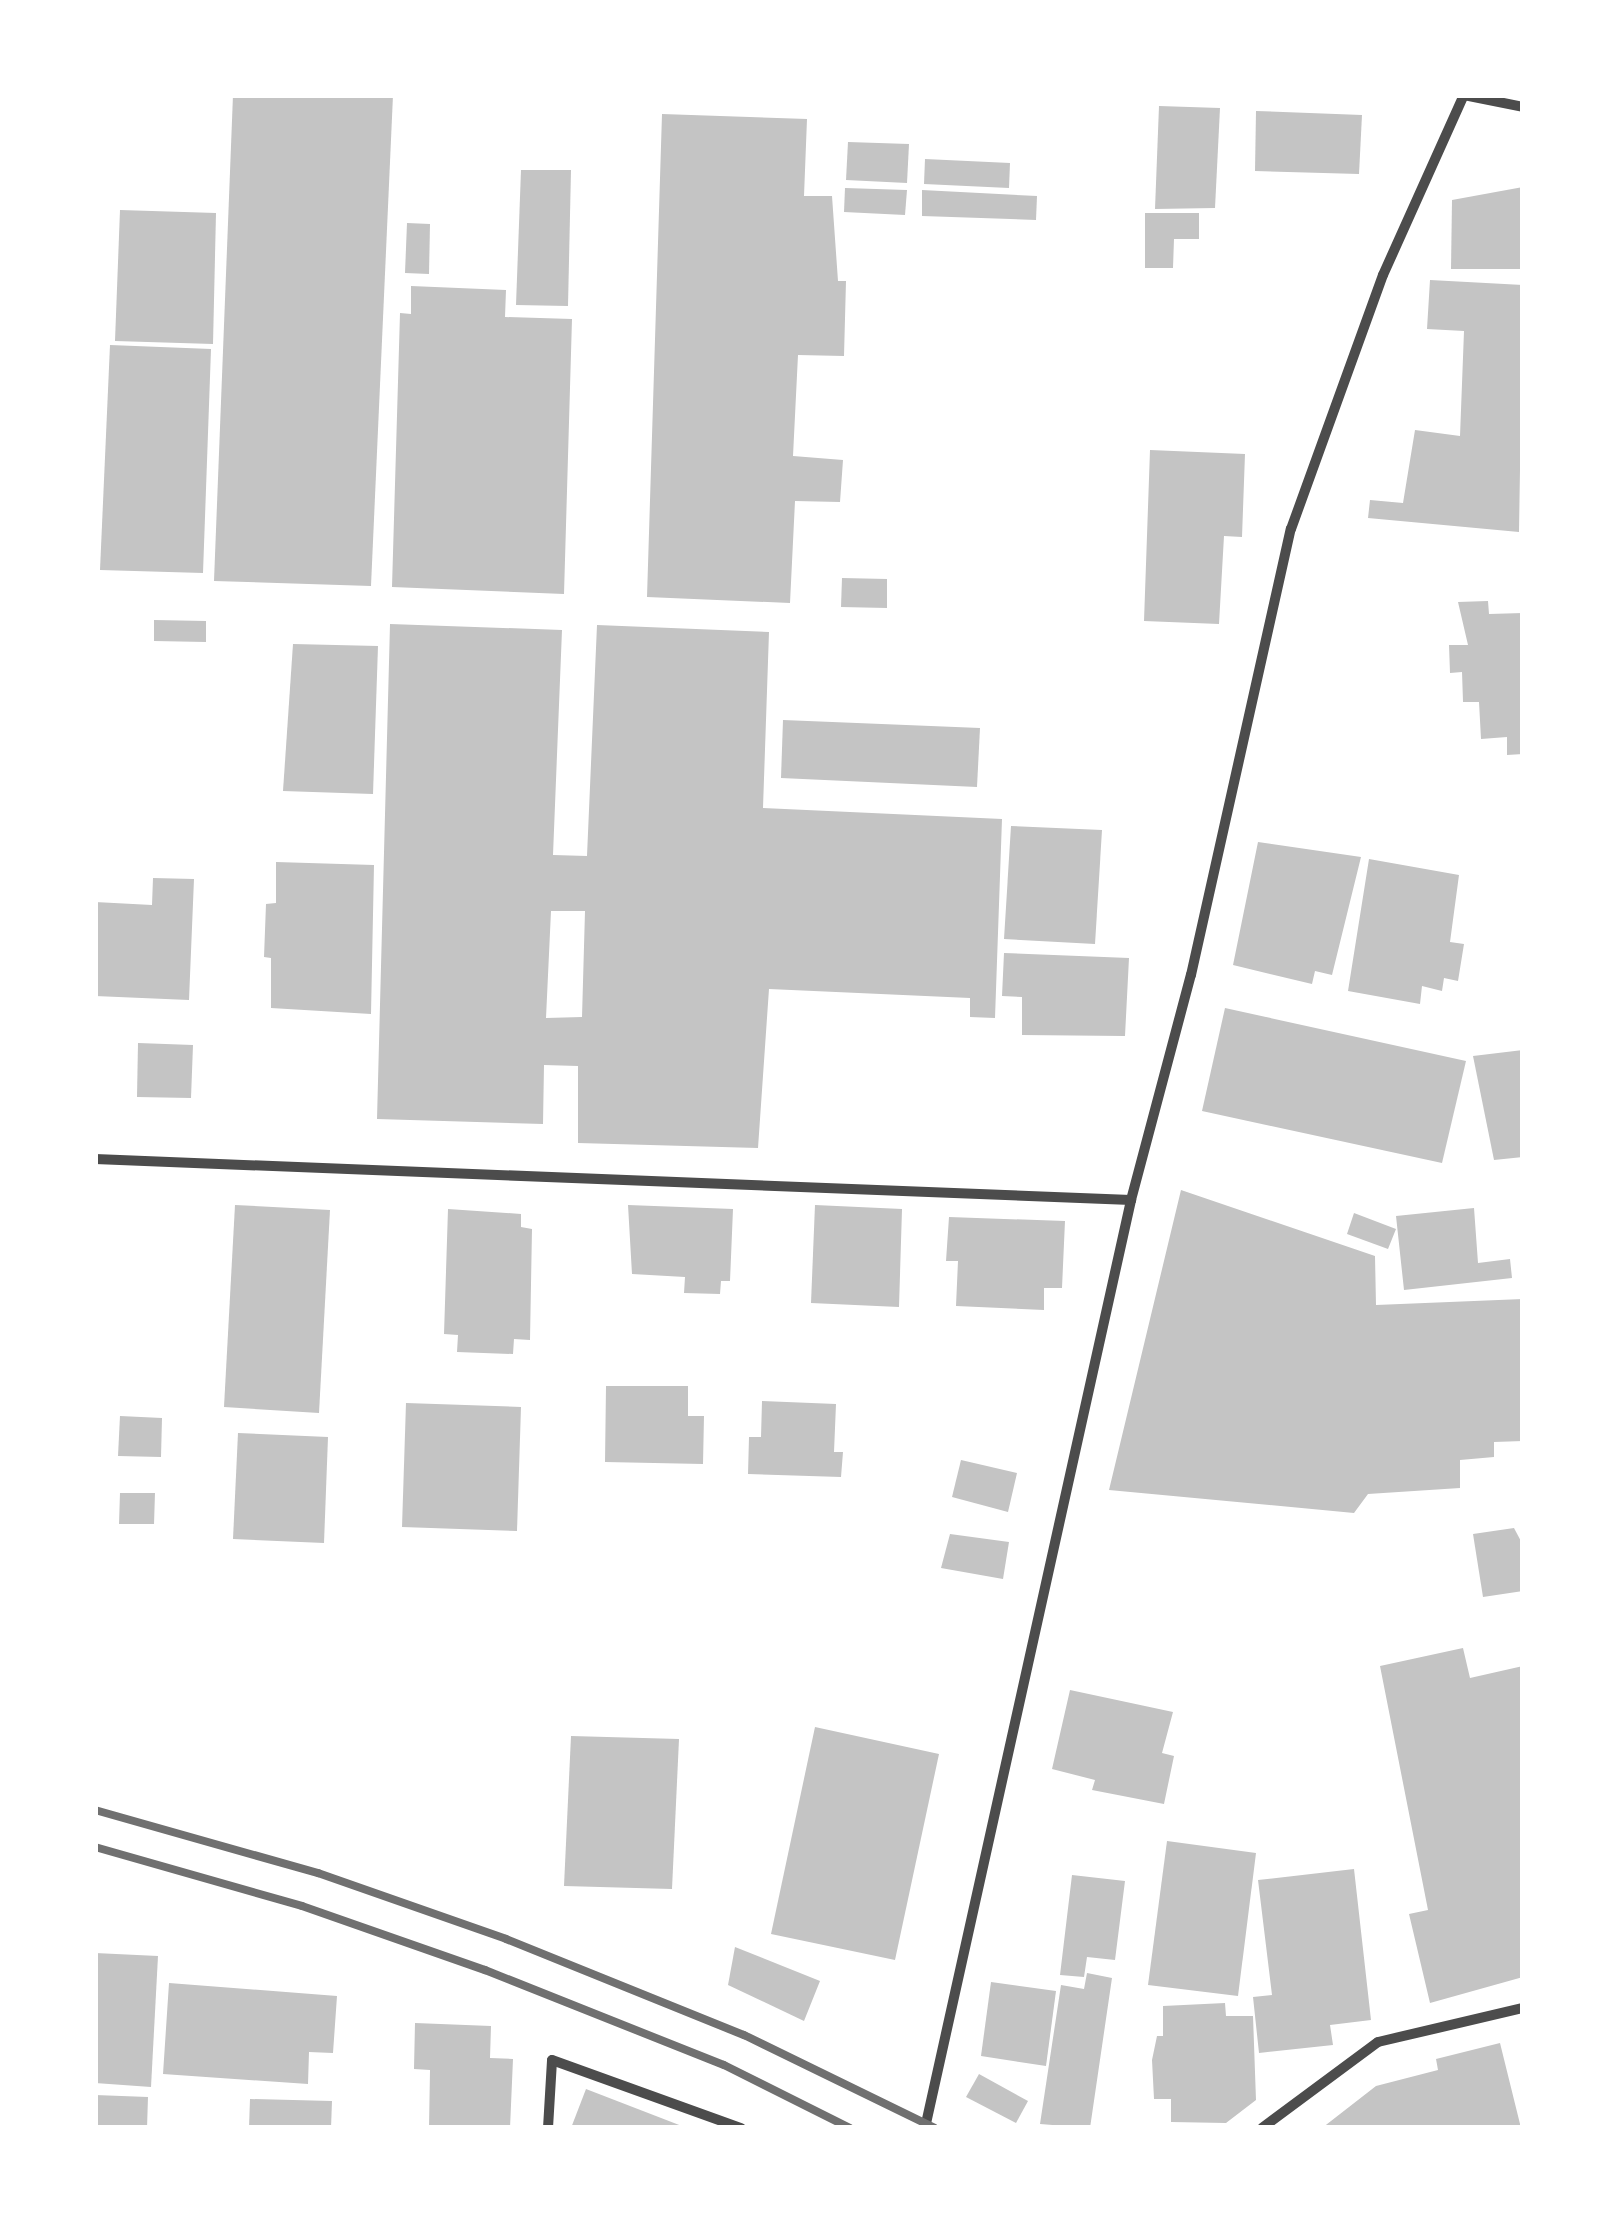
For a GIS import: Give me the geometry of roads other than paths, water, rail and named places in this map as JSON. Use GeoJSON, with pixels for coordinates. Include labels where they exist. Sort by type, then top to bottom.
{"type":"FeatureCollection","features":[{"type":"Feature","properties":{"kind":"street"},"geometry":{"type":"LineString","coordinates":[[925,2128],[1131,1200],[1191,975],[1291,530],[1383,274],[1464,95],[1523,107]]}},
{"type":"Feature","properties":{"kind":"street"},"geometry":{"type":"LineString","coordinates":[[95,1159],[1131,1200]]}},
{"type":"Feature","properties":{"kind":"street"},"geometry":{"type":"LineString","coordinates":[[1262,2128],[1378,2042],[1523,2008]]}},
{"type":"Feature","properties":{"kind":"street"},"geometry":{"type":"LineString","coordinates":[[548,2128],[552,2060],[741,2128]]}},
{"type":"Feature","properties":{"kind":"railway"},"geometry":{"type":"LineString","coordinates":[[95,1810],[318,1873],[506,1939],[744,2035],[935,2128]]}},
{"type":"Feature","properties":{"kind":"railway"},"geometry":{"type":"LineString","coordinates":[[95,1847],[302,1906],[485,1970],[724,2065],[850,2128]]}}]}
